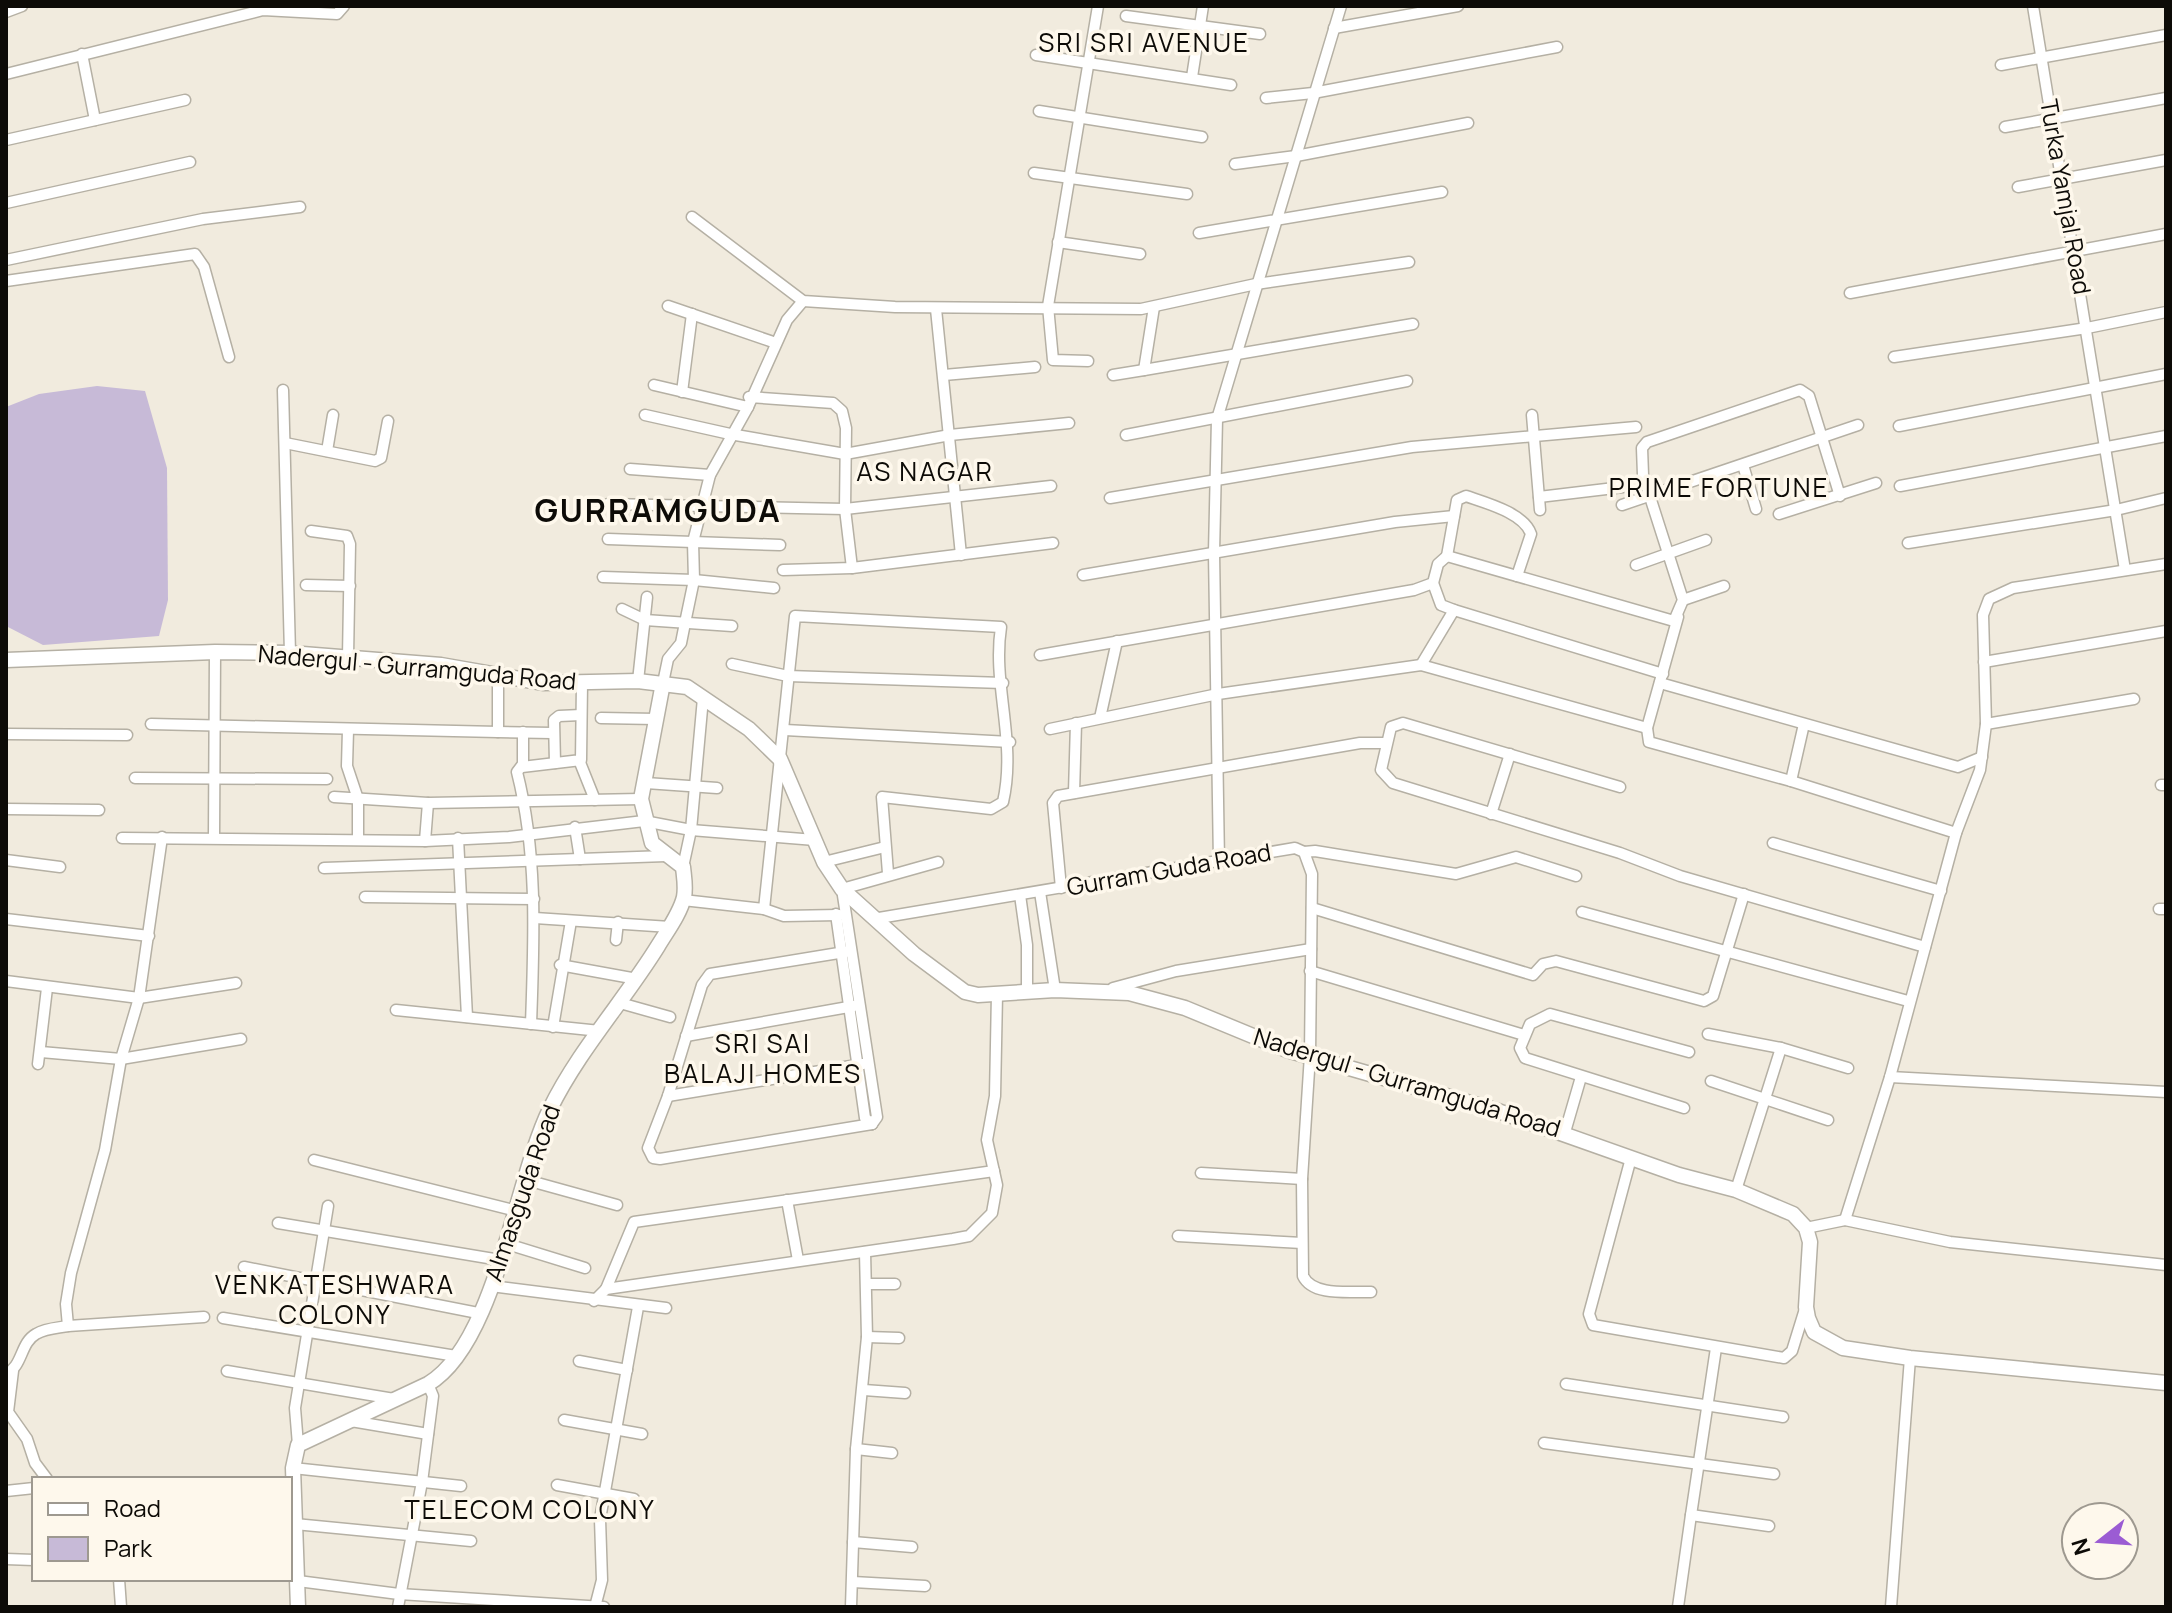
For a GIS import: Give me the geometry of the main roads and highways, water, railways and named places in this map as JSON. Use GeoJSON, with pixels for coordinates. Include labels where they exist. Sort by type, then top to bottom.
{"type":"FeatureCollection","features":[{"type":"Feature","properties":{"kind":"main road","name":"Nadergul - Gurramguda Road"},"geometry":{"type":"LineString","coordinates":[[6,660],[215,652],[290,653],[441,665],[498,677],[582,683],[638,681],[687,687],[749,729],[780,759],[824,862],[842,889],[879,918],[951,984],[965,992],[997,994],[1055,990],[1129,993],[1185,1008],[1287,1050],[1565,1132],[1631,1158],[1736,1190],[1793,1214],[1806,1228],[1810,1256],[1806,1307],[1814,1332],[1824,1341],[1843,1348],[1910,1358],[2166,1383]]}},
{"type":"Feature","properties":{"kind":"main road","name":"Almasguda Road"},"geometry":{"type":"LineString","coordinates":[[292,1502],[293,1468],[298,1445],[440,1377],[471,1334],[500,1260],[523,1179],[560,1091],[637,979],[683,900],[683,867],[652,843],[644,821],[641,799],[663,683]]}},
{"type":"Feature","properties":{"kind":"main road"},"geometry":{"type":"LineString","coordinates":[[292,1502],[298,1607]]}},
{"type":"Feature","properties":{"kind":"district","name":"SRI SRI AVENUE"},"geometry":{"type":"Point","coordinates":[1144,43]}},
{"type":"Feature","properties":{"kind":"district","name":"AS NAGAR"},"geometry":{"type":"Point","coordinates":[925,472]}},
{"type":"Feature","properties":{"kind":"district","name":"PRIME FORTUNE"},"geometry":{"type":"Point","coordinates":[1719,488]}},
{"type":"Feature","properties":{"kind":"district","name":"GURRAMGUDA"},"geometry":{"type":"Point","coordinates":[658,511]}},
{"type":"Feature","properties":{"kind":"district","name":"SRI SAI BALAJI HOMES"},"geometry":{"type":"Point","coordinates":[763,1059]}},
{"type":"Feature","properties":{"kind":"district","name":"VENKATESHWARA COLONY"},"geometry":{"type":"Point","coordinates":[335,1300]}},
{"type":"Feature","properties":{"kind":"district","name":"TELECOM COLONY"},"geometry":{"type":"Point","coordinates":[530,1510]}}]}
